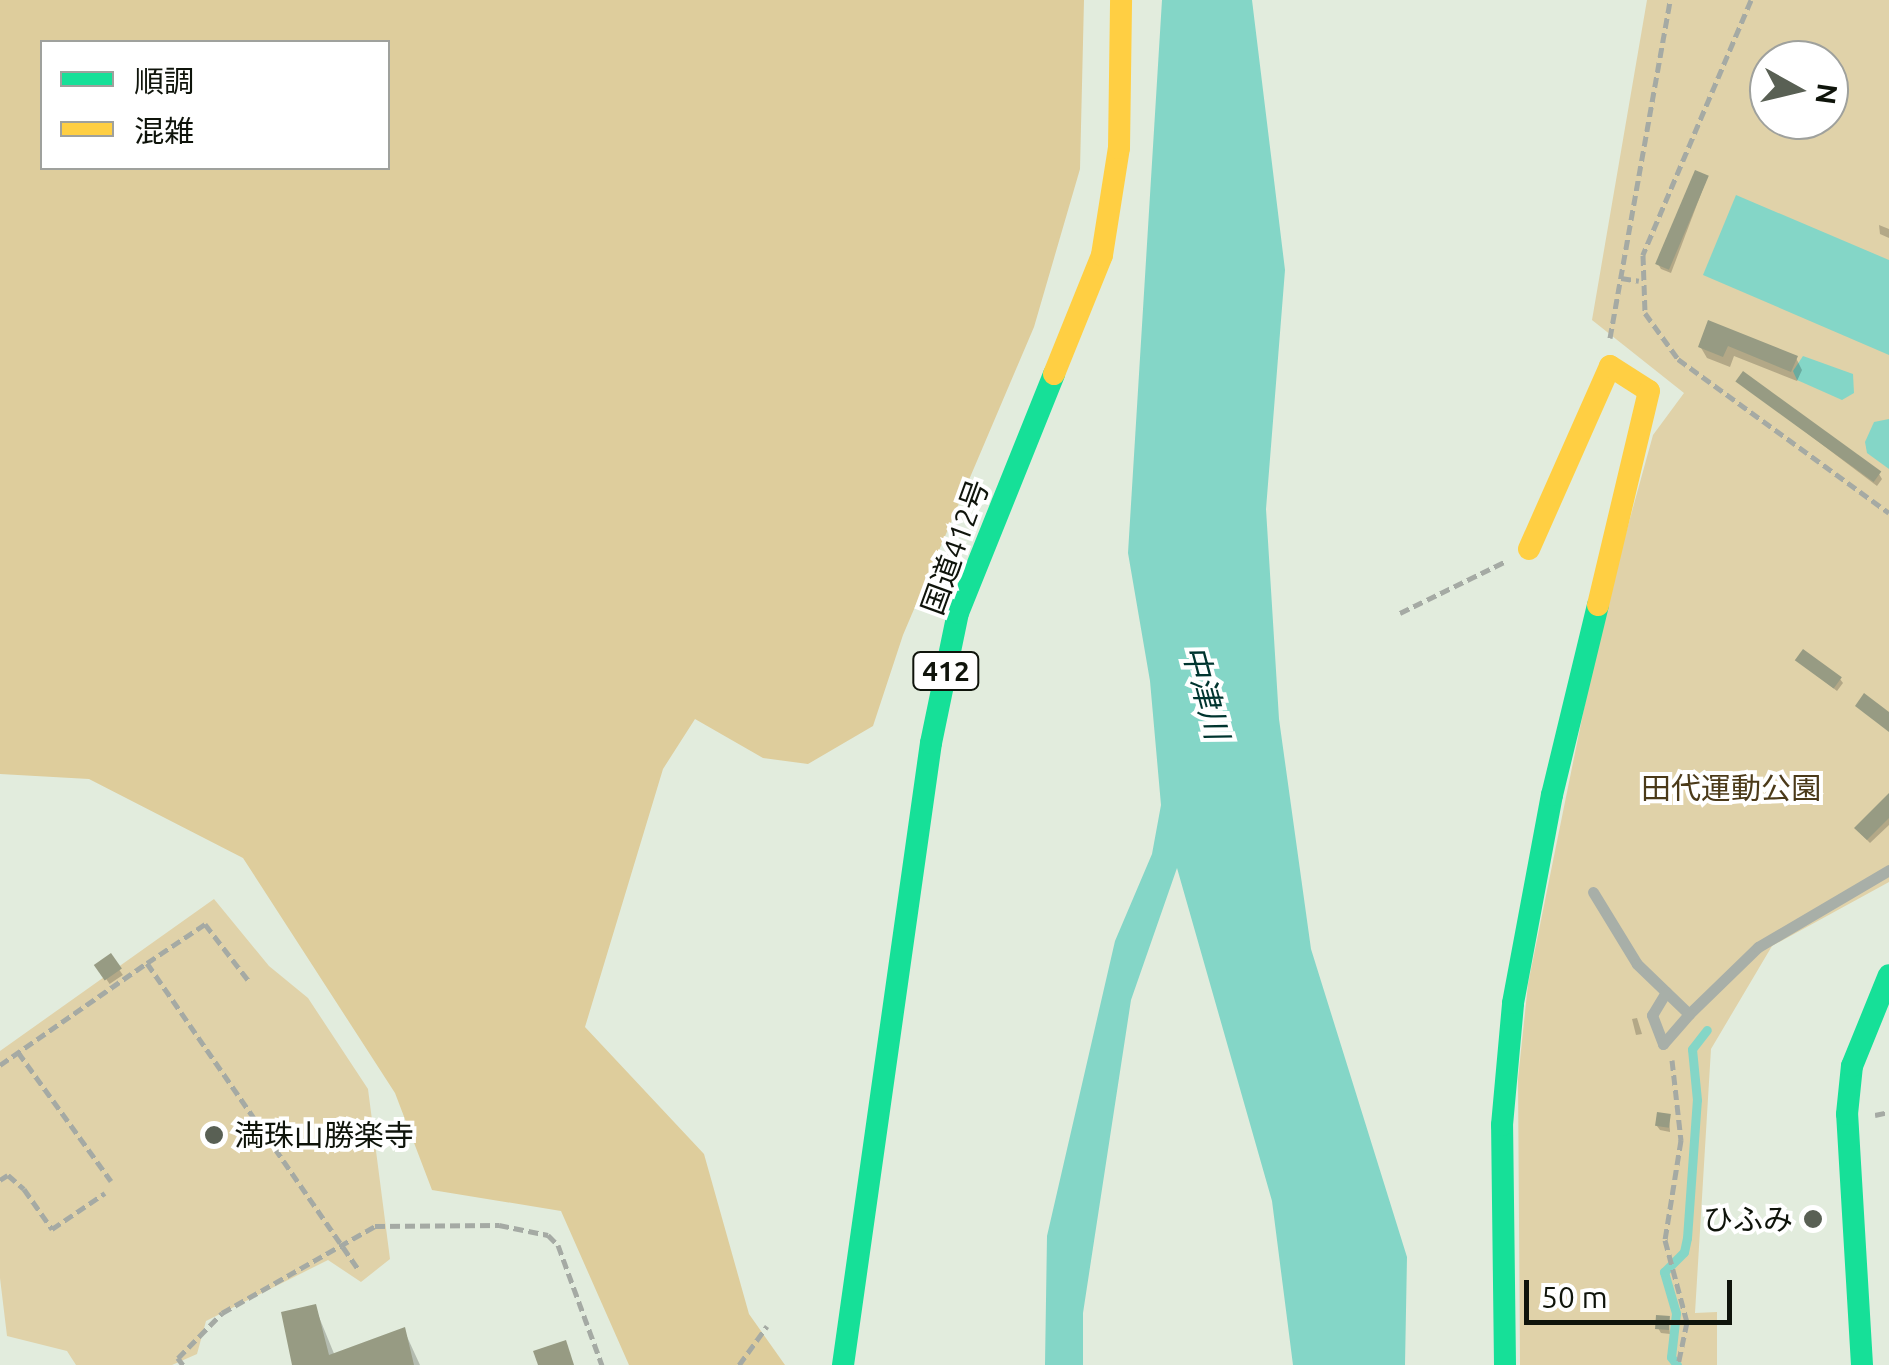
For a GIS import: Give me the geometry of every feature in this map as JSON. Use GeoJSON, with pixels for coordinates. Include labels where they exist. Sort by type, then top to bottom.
{"type":"FeatureCollection","features":[{"type":"Feature","properties":{"kind":"main road","name":"国道412号"},"geometry":{"type":"LineString","coordinates":[[844,1365],[931,743],[958,613],[1102,255],[1119,148],[1122,0]]}},
{"type":"Feature","properties":{"kind":"main road"},"geometry":{"type":"LineString","coordinates":[[1505,1365],[1502,1125],[1513,1003],[1552,795],[1649,391],[1610,366],[1529,549]]}},
{"type":"Feature","properties":{"kind":"main road"},"geometry":{"type":"LineString","coordinates":[[1862,1365],[1847,1114],[1852,1066],[1889,975]]}},
{"type":"Feature","properties":{"kind":"lane"},"geometry":{"type":"LineString","coordinates":[[1666,992],[1652,1015],[1662,1044],[1758,946],[1889,870]]}},
{"type":"Feature","properties":{"kind":"lane"},"geometry":{"type":"LineString","coordinates":[[1593,892],[1637,964],[1689,1014]]}},
{"type":"Feature","properties":{"kind":"path"},"geometry":{"type":"LineString","coordinates":[[1610,366],[1621,278],[1670,0]]}},
{"type":"Feature","properties":{"kind":"path"},"geometry":{"type":"LineString","coordinates":[[1751,0],[1643,254],[1639,281],[1645,313],[1678,359],[1889,513]]}},
{"type":"Feature","properties":{"kind":"path"},"geometry":{"type":"LineString","coordinates":[[1626,252],[1643,254]]}},
{"type":"Feature","properties":{"kind":"path"},"geometry":{"type":"LineString","coordinates":[[1621,278],[1639,281]]}},
{"type":"Feature","properties":{"kind":"path"},"geometry":{"type":"LineString","coordinates":[[1400,613],[1529,549]]}},
{"type":"Feature","properties":{"kind":"path"},"geometry":{"type":"LineString","coordinates":[[0,1065],[206,924],[248,980]]}},
{"type":"Feature","properties":{"kind":"path"},"geometry":{"type":"LineString","coordinates":[[147,963],[359,1270]]}},
{"type":"Feature","properties":{"kind":"path"},"geometry":{"type":"LineString","coordinates":[[1662,1044],[1661,1050],[1675,1062],[1678,1087],[1679,1155],[1665,1240],[1687,1322],[1678,1365]]}},
{"type":"Feature","properties":{"kind":"path"},"geometry":{"type":"LineString","coordinates":[[18,1052],[111,1181]]}},
{"type":"Feature","properties":{"kind":"path"},"geometry":{"type":"LineString","coordinates":[[0,1180],[8,1175],[24,1189],[52,1229],[104,1194]]}},
{"type":"Feature","properties":{"kind":"path"},"geometry":{"type":"LineString","coordinates":[[183,1365],[178,1358],[222,1313],[339,1243],[375,1226],[499,1225],[548,1234],[568,1266],[602,1365]]}},
{"type":"Feature","properties":{"kind":"path"},"geometry":{"type":"LineString","coordinates":[[739,1365],[768,1326]]}},
{"type":"Feature","properties":{"kind":"green space","name":"田代運動公園"},"geometry":{"type":"Polygon","coordinates":[[[1647,0],[1889,0],[1889,882],[1772,946],[1711,1049],[1695,1313],[1717,1312],[1717,1365],[1520,1365],[1518,1079],[1528,984],[1602,620],[1653,435],[1684,393],[1592,320],[1647,0]]]}},
{"type":"Feature","properties":{"kind":"green space"},"geometry":{"type":"Polygon","coordinates":[[[214,899],[269,966],[308,998],[368,1089],[390,1259],[361,1282],[328,1260],[206,1321],[197,1354],[172,1365],[76,1365],[67,1351],[7,1336],[0,1278],[0,1051],[214,899]]]}},
{"type":"Feature","properties":{"kind":"shaded area"},"geometry":{"type":"Polygon","coordinates":[[[0,0],[1084,0],[1080,169],[1034,327],[903,635],[873,726],[808,764],[763,758],[695,719],[663,769],[585,1027],[704,1154],[749,1314],[785,1365],[629,1365],[561,1211],[432,1190],[395,1093],[243,858],[89,779],[0,774],[0,0]]]}},
{"type":"Feature","properties":{"kind":"water","name":"中津川"},"geometry":{"type":"Polygon","coordinates":[[[1162,0],[1252,0],[1285,270],[1266,509],[1279,719],[1311,949],[1407,1257],[1405,1365],[1293,1365],[1272,1201],[1177,868],[1131,1000],[1083,1313],[1083,1365],[1045,1365],[1047,1236],[1115,941],[1152,854],[1161,805],[1150,681],[1128,553],[1162,0]]]}},
{"type":"Feature","properties":{"kind":"water"},"geometry":{"type":"Polygon","coordinates":[[[1736,195],[1889,260],[1889,355],[1703,275],[1736,195]]]}},
{"type":"Feature","properties":{"kind":"water"},"geometry":{"type":"Polygon","coordinates":[[[1803,356],[1853,374],[1854,393],[1842,400],[1797,380],[1793,371],[1803,356]]]}},
{"type":"Feature","properties":{"kind":"water"},"geometry":{"type":"Polygon","coordinates":[[[1889,419],[1889,469],[1867,453],[1865,442],[1874,422],[1889,419]]]}},
{"type":"Feature","properties":{"kind":"building"},"geometry":{"type":"Polygon","coordinates":[[[1695,170],[1709,176],[1669,270],[1655,264],[1695,170]]]}},
{"type":"Feature","properties":{"kind":"building"},"geometry":{"type":"Polygon","coordinates":[[[1708,320],[1798,356],[1791,372],[1728,346],[1723,357],[1698,347],[1708,320]]]}},
{"type":"Feature","properties":{"kind":"building"},"geometry":{"type":"Polygon","coordinates":[[[1743,371],[1881,472],[1874,482],[1735,382],[1743,371]]]}},
{"type":"Feature","properties":{"kind":"building"},"geometry":{"type":"Polygon","coordinates":[[[1803,649],[1842,677],[1834,689],[1795,660],[1803,649]]]}},
{"type":"Feature","properties":{"kind":"building"},"geometry":{"type":"Polygon","coordinates":[[[1864,693],[1889,712],[1889,732],[1855,706],[1864,693]]]}},
{"type":"Feature","properties":{"kind":"building"},"geometry":{"type":"Polygon","coordinates":[[[1889,793],[1889,818],[1867,840],[1854,828],[1889,793]]]}},
{"type":"Feature","properties":{"kind":"building"},"geometry":{"type":"Polygon","coordinates":[[[111,953],[122,969],[105,981],[94,965],[111,953]]]}},
{"type":"Feature","properties":{"kind":"building"},"geometry":{"type":"Polygon","coordinates":[[[1657,1112],[1671,1114],[1669,1128],[1655,1126],[1657,1112]]]}},
{"type":"Feature","properties":{"kind":"building"},"geometry":{"type":"Polygon","coordinates":[[[316,1304],[329,1355],[405,1327],[414,1365],[292,1365],[281,1312],[316,1304]]]}},
{"type":"Feature","properties":{"kind":"building"},"geometry":{"type":"Polygon","coordinates":[[[1656,1315],[1670,1316],[1669,1330],[1655,1329],[1656,1315]]]}},
{"type":"Feature","properties":{"kind":"building"},"geometry":{"type":"Polygon","coordinates":[[[566,1340],[574,1365],[538,1365],[533,1351],[566,1340]]]}},
{"type":"Feature","properties":{"kind":"waterway"},"geometry":{"type":"LineString","coordinates":[[1677,1365],[1671,1357],[1676,1313],[1664,1272],[1684,1252],[1687,1238],[1697,1100],[1692,1049],[1707,1030]]}},
{"type":"Feature","properties":{"kind":"traffic: fast"},"geometry":{"type":"LineString","coordinates":[[843,1365],[931,743],[958,613],[1054,374]]}},
{"type":"Feature","properties":{"kind":"traffic: fast"},"geometry":{"type":"LineString","coordinates":[[1505,1365],[1502,1125],[1513,1003],[1552,795],[1598,605]]}},
{"type":"Feature","properties":{"kind":"traffic: fast"},"geometry":{"type":"LineString","coordinates":[[1862,1365],[1847,1114],[1852,1066],[1889,975]]}},
{"type":"Feature","properties":{"kind":"traffic: slow"},"geometry":{"type":"LineString","coordinates":[[1054,374],[1102,255],[1119,148],[1121,0]]}},
{"type":"Feature","properties":{"kind":"traffic: slow"},"geometry":{"type":"LineString","coordinates":[[1529,549],[1610,366],[1649,391],[1598,605]]}},
{"type":"Feature","properties":{"kind":"place","name":"満珠山勝楽寺"},"geometry":{"type":"Point","coordinates":[214,1135]}},
{"type":"Feature","properties":{"kind":"place","name":"ひふみ"},"geometry":{"type":"Point","coordinates":[1813,1219]}}]}
